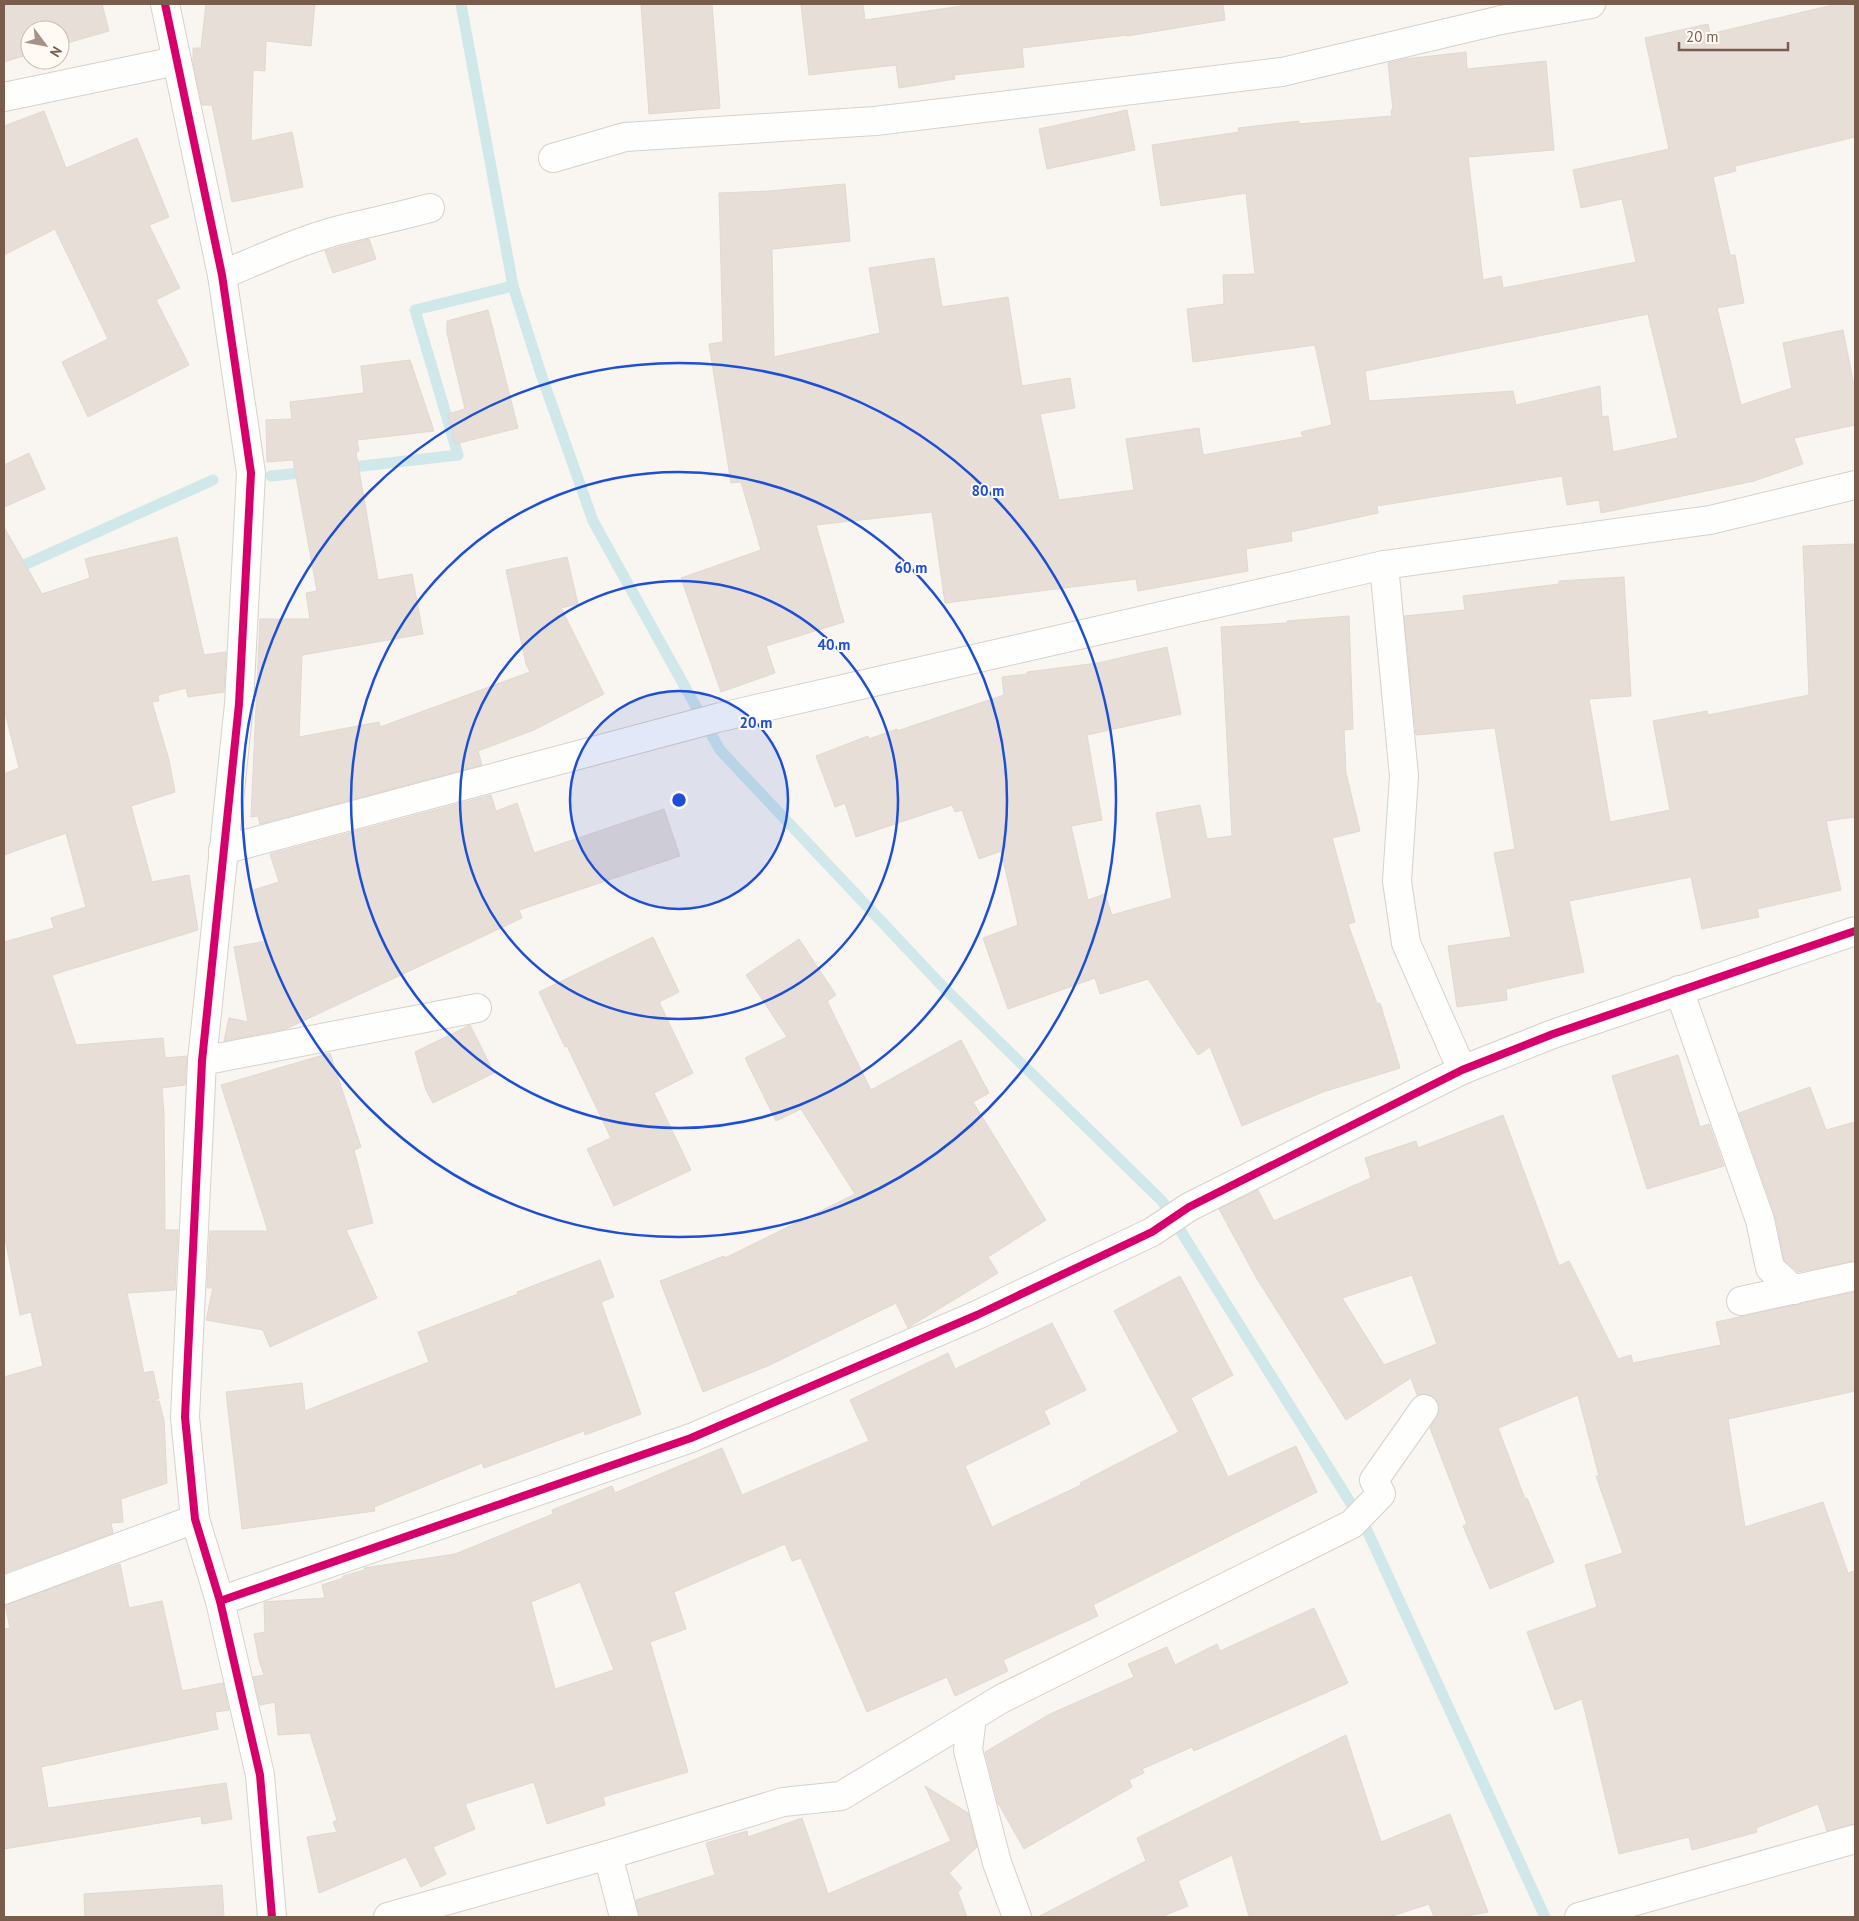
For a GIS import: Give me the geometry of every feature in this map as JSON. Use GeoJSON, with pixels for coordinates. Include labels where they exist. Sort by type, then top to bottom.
{"type":"FeatureCollection","features":[{"type":"Feature","properties":{"kind":"street"},"geometry":{"type":"LineString","coordinates":[[164,4],[222,275],[251,473],[239,704],[202,1061],[185,1418],[195,1519],[220,1601],[260,1774],[272,1917]]}},
{"type":"Feature","properties":{"kind":"street"},"geometry":{"type":"LineString","coordinates":[[553,158],[625,137],[875,120],[1282,72],[1501,20],[1591,4]]}},
{"type":"Feature","properties":{"kind":"street"},"geometry":{"type":"LineString","coordinates":[[4,97],[176,61]]}},
{"type":"Feature","properties":{"kind":"street"},"geometry":{"type":"LineString","coordinates":[[222,275],[307,241],[352,227],[430,208]]}},
{"type":"Feature","properties":{"kind":"street"},"geometry":{"type":"LineString","coordinates":[[223,850],[717,718],[1384,565],[1710,520],[1855,485]]}},
{"type":"Feature","properties":{"kind":"street"},"geometry":{"type":"LineString","coordinates":[[1384,565],[1404,776],[1397,882],[1406,942],[1462,1070]]}},
{"type":"Feature","properties":{"kind":"street"},"geometry":{"type":"LineString","coordinates":[[220,1601],[691,1438],[977,1315],[1152,1232],[1189,1207],[1462,1070],[1553,1034],[1855,931]]}},
{"type":"Feature","properties":{"kind":"street"},"geometry":{"type":"LineString","coordinates":[[1680,990],[1760,1220],[1770,1268],[1794,1290]]}},
{"type":"Feature","properties":{"kind":"street"},"geometry":{"type":"LineString","coordinates":[[202,1061],[476,1008]]}},
{"type":"Feature","properties":{"kind":"street"},"geometry":{"type":"LineString","coordinates":[[1741,1301],[1855,1276]]}},
{"type":"Feature","properties":{"kind":"street"},"geometry":{"type":"LineString","coordinates":[[388,1917],[608,1855],[783,1802],[840,1796],[1002,1699],[1352,1524],[1381,1494],[1374,1480],[1424,1409]]}},
{"type":"Feature","properties":{"kind":"street"},"geometry":{"type":"LineString","coordinates":[[4,1590],[195,1519]]}},
{"type":"Feature","properties":{"kind":"street"},"geometry":{"type":"LineString","coordinates":[[972,1717],[968,1750],[997,1863],[1017,1917]]}},
{"type":"Feature","properties":{"kind":"street"},"geometry":{"type":"LineString","coordinates":[[1579,1917],[1855,1839]]}},
{"type":"Feature","properties":{"kind":"street"},"geometry":{"type":"LineString","coordinates":[[608,1855],[624,1917]]}},
{"type":"Feature","properties":{"kind":"building"},"geometry":{"type":"Polygon","coordinates":[[[4,4],[102,4],[109,31],[70,42],[70,20],[20,20],[20,57],[4,62],[4,4]]]}},
{"type":"Feature","properties":{"kind":"building"},"geometry":{"type":"Polygon","coordinates":[[[206,4],[315,4],[311,46],[266,41],[265,71],[253,70],[251,141],[292,132],[303,187],[232,202],[212,105],[202,105],[193,62],[193,48],[201,48],[206,4]]]}},
{"type":"Feature","properties":{"kind":"building"},"geometry":{"type":"Polygon","coordinates":[[[641,4],[712,4],[720,108],[649,114],[641,4]]]}},
{"type":"Feature","properties":{"kind":"building"},"geometry":{"type":"Polygon","coordinates":[[[801,4],[863,4],[865,20],[962,6],[962,4],[1223,4],[1225,20],[1127,36],[1022,48],[1024,67],[954,75],[955,79],[899,88],[896,65],[809,75],[801,4]]]}},
{"type":"Feature","properties":{"kind":"building"},"geometry":{"type":"Polygon","coordinates":[[[1837,4],[1855,4],[1855,137],[1735,166],[1736,171],[1713,177],[1730,255],[1735,255],[1744,303],[1717,308],[1741,405],[1792,388],[1783,343],[1843,330],[1855,391],[1855,425],[1794,438],[1803,464],[1754,481],[1601,513],[1599,500],[1567,505],[1562,476],[1377,506],[1378,513],[1291,532],[1292,541],[1246,549],[1248,571],[1138,591],[1136,579],[945,603],[932,512],[816,525],[844,622],[766,646],[775,673],[721,692],[681,578],[761,550],[741,482],[731,483],[709,344],[723,342],[719,193],[769,191],[845,184],[850,241],[772,249],[774,357],[880,333],[869,268],[934,258],[942,307],[1008,297],[1022,386],[1070,378],[1075,408],[1040,414],[1059,500],[1134,490],[1126,439],[1199,428],[1203,455],[1303,437],[1301,432],[1332,425],[1315,345],[1193,362],[1187,309],[1224,304],[1223,275],[1255,274],[1246,193],[1161,206],[1152,145],[1239,132],[1238,128],[1299,121],[1299,124],[1392,116],[1388,63],[1405,59],[1466,52],[1467,69],[1546,61],[1554,150],[1468,157],[1483,280],[1501,276],[1503,288],[1636,262],[1622,199],[1581,208],[1573,170],[1669,149],[1645,38],[1708,24],[1710,34],[1837,4]],[[1648,314],[1365,371],[1369,401],[1513,391],[1516,405],[1600,386],[1602,417],[1608,416],[1613,452],[1678,438],[1648,314]]]}},
{"type":"Feature","properties":{"kind":"building"},"geometry":{"type":"Polygon","coordinates":[[[1127,110],[1135,150],[1047,169],[1039,129],[1127,110]]]}},
{"type":"Feature","properties":{"kind":"building"},"geometry":{"type":"Polygon","coordinates":[[[44,111],[66,168],[137,138],[169,217],[149,225],[180,288],[156,300],[189,365],[88,417],[62,362],[108,339],[55,229],[4,255],[4,126],[44,111]]]}},
{"type":"Feature","properties":{"kind":"building"},"geometry":{"type":"Polygon","coordinates":[[[369,239],[376,259],[333,273],[325,251],[369,239]]]}},
{"type":"Feature","properties":{"kind":"building"},"geometry":{"type":"Polygon","coordinates":[[[488,310],[518,428],[455,444],[448,414],[465,409],[447,333],[447,321],[488,310]]]}},
{"type":"Feature","properties":{"kind":"building"},"geometry":{"type":"Polygon","coordinates":[[[410,360],[434,431],[357,440],[359,451],[356,452],[378,580],[412,574],[423,634],[302,655],[299,737],[379,722],[380,727],[530,672],[526,664],[506,570],[567,557],[578,604],[561,608],[604,694],[534,730],[478,751],[482,765],[260,824],[258,816],[251,817],[260,619],[310,619],[306,593],[317,591],[293,460],[267,462],[266,420],[292,419],[290,402],[364,393],[361,366],[410,360]]]}},
{"type":"Feature","properties":{"kind":"building"},"geometry":{"type":"Polygon","coordinates":[[[29,453],[45,489],[4,507],[4,465],[29,453]]]}},
{"type":"Feature","properties":{"kind":"building"},"geometry":{"type":"Polygon","coordinates":[[[4,527],[42,594],[90,578],[85,559],[177,537],[204,655],[226,652],[224,692],[188,697],[186,688],[158,695],[159,701],[152,702],[169,760],[175,792],[131,806],[152,882],[189,875],[198,930],[52,975],[76,1045],[163,1038],[165,1058],[187,1056],[185,1085],[162,1088],[165,1230],[178,1230],[175,1290],[127,1293],[144,1373],[153,1371],[159,1398],[152,1402],[159,1401],[164,1420],[167,1483],[121,1499],[123,1522],[111,1523],[113,1533],[4,1573],[4,1377],[43,1366],[31,1312],[20,1315],[4,1233],[4,942],[54,928],[51,918],[86,907],[66,833],[4,855],[4,774],[19,768],[4,709],[4,527]]]}},
{"type":"Feature","properties":{"kind":"building"},"geometry":{"type":"Polygon","coordinates":[[[1855,544],[1855,817],[1826,821],[1841,890],[1757,909],[1759,917],[1702,929],[1691,877],[1569,901],[1584,972],[1506,989],[1507,1000],[1457,1007],[1448,946],[1511,937],[1494,853],[1515,849],[1495,728],[1416,735],[1404,616],[1465,610],[1463,596],[1559,584],[1559,581],[1624,577],[1631,696],[1589,699],[1610,822],[1670,810],[1653,721],[1707,711],[1708,715],[1809,695],[1803,546],[1855,544]]]}},
{"type":"Feature","properties":{"kind":"building"},"geometry":{"type":"Polygon","coordinates":[[[1349,616],[1353,729],[1344,730],[1346,773],[1360,831],[1332,838],[1355,922],[1348,924],[1377,1004],[1380,1003],[1400,1068],[1323,1092],[1242,1126],[1210,1047],[1198,1055],[1148,979],[1100,994],[1095,978],[1008,1009],[983,938],[1018,925],[1001,851],[979,859],[962,810],[955,812],[952,805],[856,837],[845,803],[835,807],[816,756],[868,736],[869,739],[897,729],[897,731],[1004,695],[1002,677],[1098,663],[1167,647],[1181,714],[1087,735],[1102,820],[1071,826],[1088,900],[1105,894],[1112,915],[1172,898],[1156,813],[1200,805],[1207,839],[1232,836],[1221,627],[1287,623],[1287,621],[1349,616]]]}},
{"type":"Feature","properties":{"kind":"building"},"geometry":{"type":"Polygon","coordinates":[[[491,795],[496,811],[517,803],[534,853],[664,809],[680,856],[519,910],[522,918],[286,1029],[224,1041],[229,1018],[248,1022],[234,947],[266,941],[250,891],[279,882],[270,854],[491,795]]]}},
{"type":"Feature","properties":{"kind":"building"},"geometry":{"type":"Polygon","coordinates":[[[653,937],[679,992],[659,1002],[693,1073],[654,1093],[691,1170],[614,1206],[587,1149],[611,1138],[539,992],[653,937]]]}},
{"type":"Feature","properties":{"kind":"building"},"geometry":{"type":"Polygon","coordinates":[[[799,939],[836,995],[827,1001],[871,1090],[961,1040],[989,1093],[973,1102],[1046,1220],[988,1257],[998,1273],[908,1328],[896,1303],[770,1365],[703,1392],[660,1281],[724,1256],[725,1258],[855,1194],[801,1109],[776,1121],[745,1058],[787,1037],[746,975],[799,939]]]}},
{"type":"Feature","properties":{"kind":"building"},"geometry":{"type":"Polygon","coordinates":[[[470,1025],[494,1073],[433,1103],[426,1090],[415,1052],[470,1025]]]}},
{"type":"Feature","properties":{"kind":"building"},"geometry":{"type":"Polygon","coordinates":[[[330,1053],[361,1147],[354,1150],[373,1223],[346,1230],[377,1298],[270,1347],[263,1330],[206,1320],[213,1288],[207,1288],[210,1231],[268,1231],[221,1085],[330,1053]]]}},
{"type":"Feature","properties":{"kind":"building"},"geometry":{"type":"Polygon","coordinates":[[[1678,1055],[1700,1127],[1709,1124],[1724,1166],[1647,1189],[1612,1076],[1678,1055]]]}},
{"type":"Feature","properties":{"kind":"building"},"geometry":{"type":"Polygon","coordinates":[[[1810,1087],[1826,1130],[1855,1122],[1855,1261],[1798,1272],[1784,1260],[1775,1215],[1739,1113],[1810,1087]]]}},
{"type":"Feature","properties":{"kind":"building"},"geometry":{"type":"Polygon","coordinates":[[[1503,1115],[1559,1266],[1569,1261],[1618,1359],[1631,1355],[1633,1363],[1721,1345],[1716,1322],[1855,1292],[1855,1391],[1728,1419],[1745,1527],[1823,1502],[1848,1573],[1855,1571],[1855,1824],[1827,1831],[1818,1804],[1756,1828],[1757,1832],[1692,1850],[1689,1837],[1619,1854],[1582,1699],[1555,1710],[1527,1632],[1597,1607],[1585,1565],[1623,1553],[1596,1476],[1599,1476],[1578,1395],[1498,1428],[1525,1499],[1527,1498],[1554,1562],[1490,1589],[1463,1526],[1467,1524],[1430,1428],[1439,1411],[1438,1402],[1426,1394],[1417,1395],[1411,1378],[1346,1420],[1257,1279],[1219,1209],[1258,1190],[1274,1221],[1371,1178],[1365,1158],[1416,1141],[1418,1148],[1503,1115]],[[1412,1275],[1342,1298],[1384,1365],[1437,1344],[1412,1275]]]}},
{"type":"Feature","properties":{"kind":"building"},"geometry":{"type":"Polygon","coordinates":[[[600,1260],[614,1297],[601,1302],[641,1414],[585,1435],[584,1431],[484,1468],[482,1463],[374,1507],[375,1511],[242,1529],[226,1392],[302,1383],[305,1411],[429,1362],[418,1332],[600,1260]]]}},
{"type":"Feature","properties":{"kind":"building"},"geometry":{"type":"Polygon","coordinates":[[[1180,1276],[1233,1375],[1191,1398],[1228,1477],[1296,1446],[1317,1492],[1093,1605],[1098,1616],[1003,1660],[1008,1671],[955,1696],[947,1677],[867,1712],[801,1558],[792,1561],[785,1544],[674,1592],[686,1629],[650,1642],[688,1772],[603,1797],[605,1805],[547,1824],[534,1782],[465,1804],[475,1829],[433,1847],[446,1874],[421,1887],[406,1857],[319,1893],[307,1837],[337,1832],[333,1822],[337,1820],[310,1733],[278,1735],[275,1702],[260,1705],[253,1677],[264,1675],[254,1634],[265,1632],[264,1602],[325,1598],[322,1585],[343,1578],[343,1576],[365,1570],[364,1568],[455,1554],[553,1514],[552,1510],[612,1486],[615,1493],[722,1448],[742,1495],[869,1441],[850,1400],[948,1353],[955,1369],[1052,1323],[1086,1390],[1044,1411],[1050,1424],[965,1466],[992,1527],[1081,1485],[1080,1483],[1179,1432],[1114,1311],[1180,1276]],[[580,1582],[531,1602],[555,1689],[614,1670],[580,1582]]]}},
{"type":"Feature","properties":{"kind":"building"},"geometry":{"type":"Polygon","coordinates":[[[120,1564],[129,1608],[162,1601],[182,1691],[223,1683],[229,1710],[215,1712],[218,1729],[41,1767],[48,1808],[226,1783],[232,1819],[202,1824],[201,1816],[4,1849],[4,1629],[10,1628],[5,1605],[120,1564]]]}},
{"type":"Feature","properties":{"kind":"building"},"geometry":{"type":"Polygon","coordinates":[[[1314,1608],[1348,1683],[1194,1751],[1192,1747],[1142,1769],[1144,1773],[1129,1780],[1132,1787],[1024,1849],[998,1803],[985,1752],[1050,1714],[1134,1677],[1128,1664],[1167,1647],[1175,1665],[1217,1644],[1220,1651],[1314,1608]]]}},
{"type":"Feature","properties":{"kind":"building"},"geometry":{"type":"Polygon","coordinates":[[[1346,1735],[1381,1842],[1450,1814],[1488,1912],[1461,1917],[1434,1917],[1429,1904],[1389,1917],[1249,1917],[1232,1855],[1178,1881],[1188,1906],[1161,1917],[1038,1917],[1146,1861],[1137,1838],[1346,1735]]]}},
{"type":"Feature","properties":{"kind":"building"},"geometry":{"type":"Polygon","coordinates":[[[925,1786],[968,1813],[977,1847],[949,1873],[962,1888],[958,1892],[967,1917],[639,1917],[636,1900],[715,1875],[706,1843],[747,1831],[748,1837],[802,1818],[828,1894],[951,1841],[925,1786]]]}},
{"type":"Feature","properties":{"kind":"building"},"geometry":{"type":"Polygon","coordinates":[[[222,1885],[224,1917],[85,1917],[84,1894],[222,1885]]]}},
{"type":"Feature","properties":{"kind":"waterway"},"geometry":{"type":"LineString","coordinates":[[461,4],[513,286],[542,377],[593,521],[720,750],[945,989],[1162,1201],[1365,1526],[1545,1917]]}},
{"type":"Feature","properties":{"kind":"waterway"},"geometry":{"type":"LineString","coordinates":[[345,468],[458,455],[415,310],[513,286]]}},
{"type":"Feature","properties":{"kind":"waterway"},"geometry":{"type":"LineString","coordinates":[[271,476],[309,472]]}},
{"type":"Feature","properties":{"kind":"waterway"},"geometry":{"type":"LineString","coordinates":[[4,574],[213,480]]}},
{"type":"Feature","properties":{"kind":"cycle path"},"geometry":{"type":"LineString","coordinates":[[165,4],[222,275],[251,473],[239,704],[202,1061],[185,1417],[195,1519],[220,1601],[260,1775],[272,1917]]}},
{"type":"Feature","properties":{"kind":"cycle path"},"geometry":{"type":"LineString","coordinates":[[220,1601],[691,1438],[977,1315],[1152,1232],[1189,1207],[1462,1070],[1553,1034],[1855,931]]}}]}
